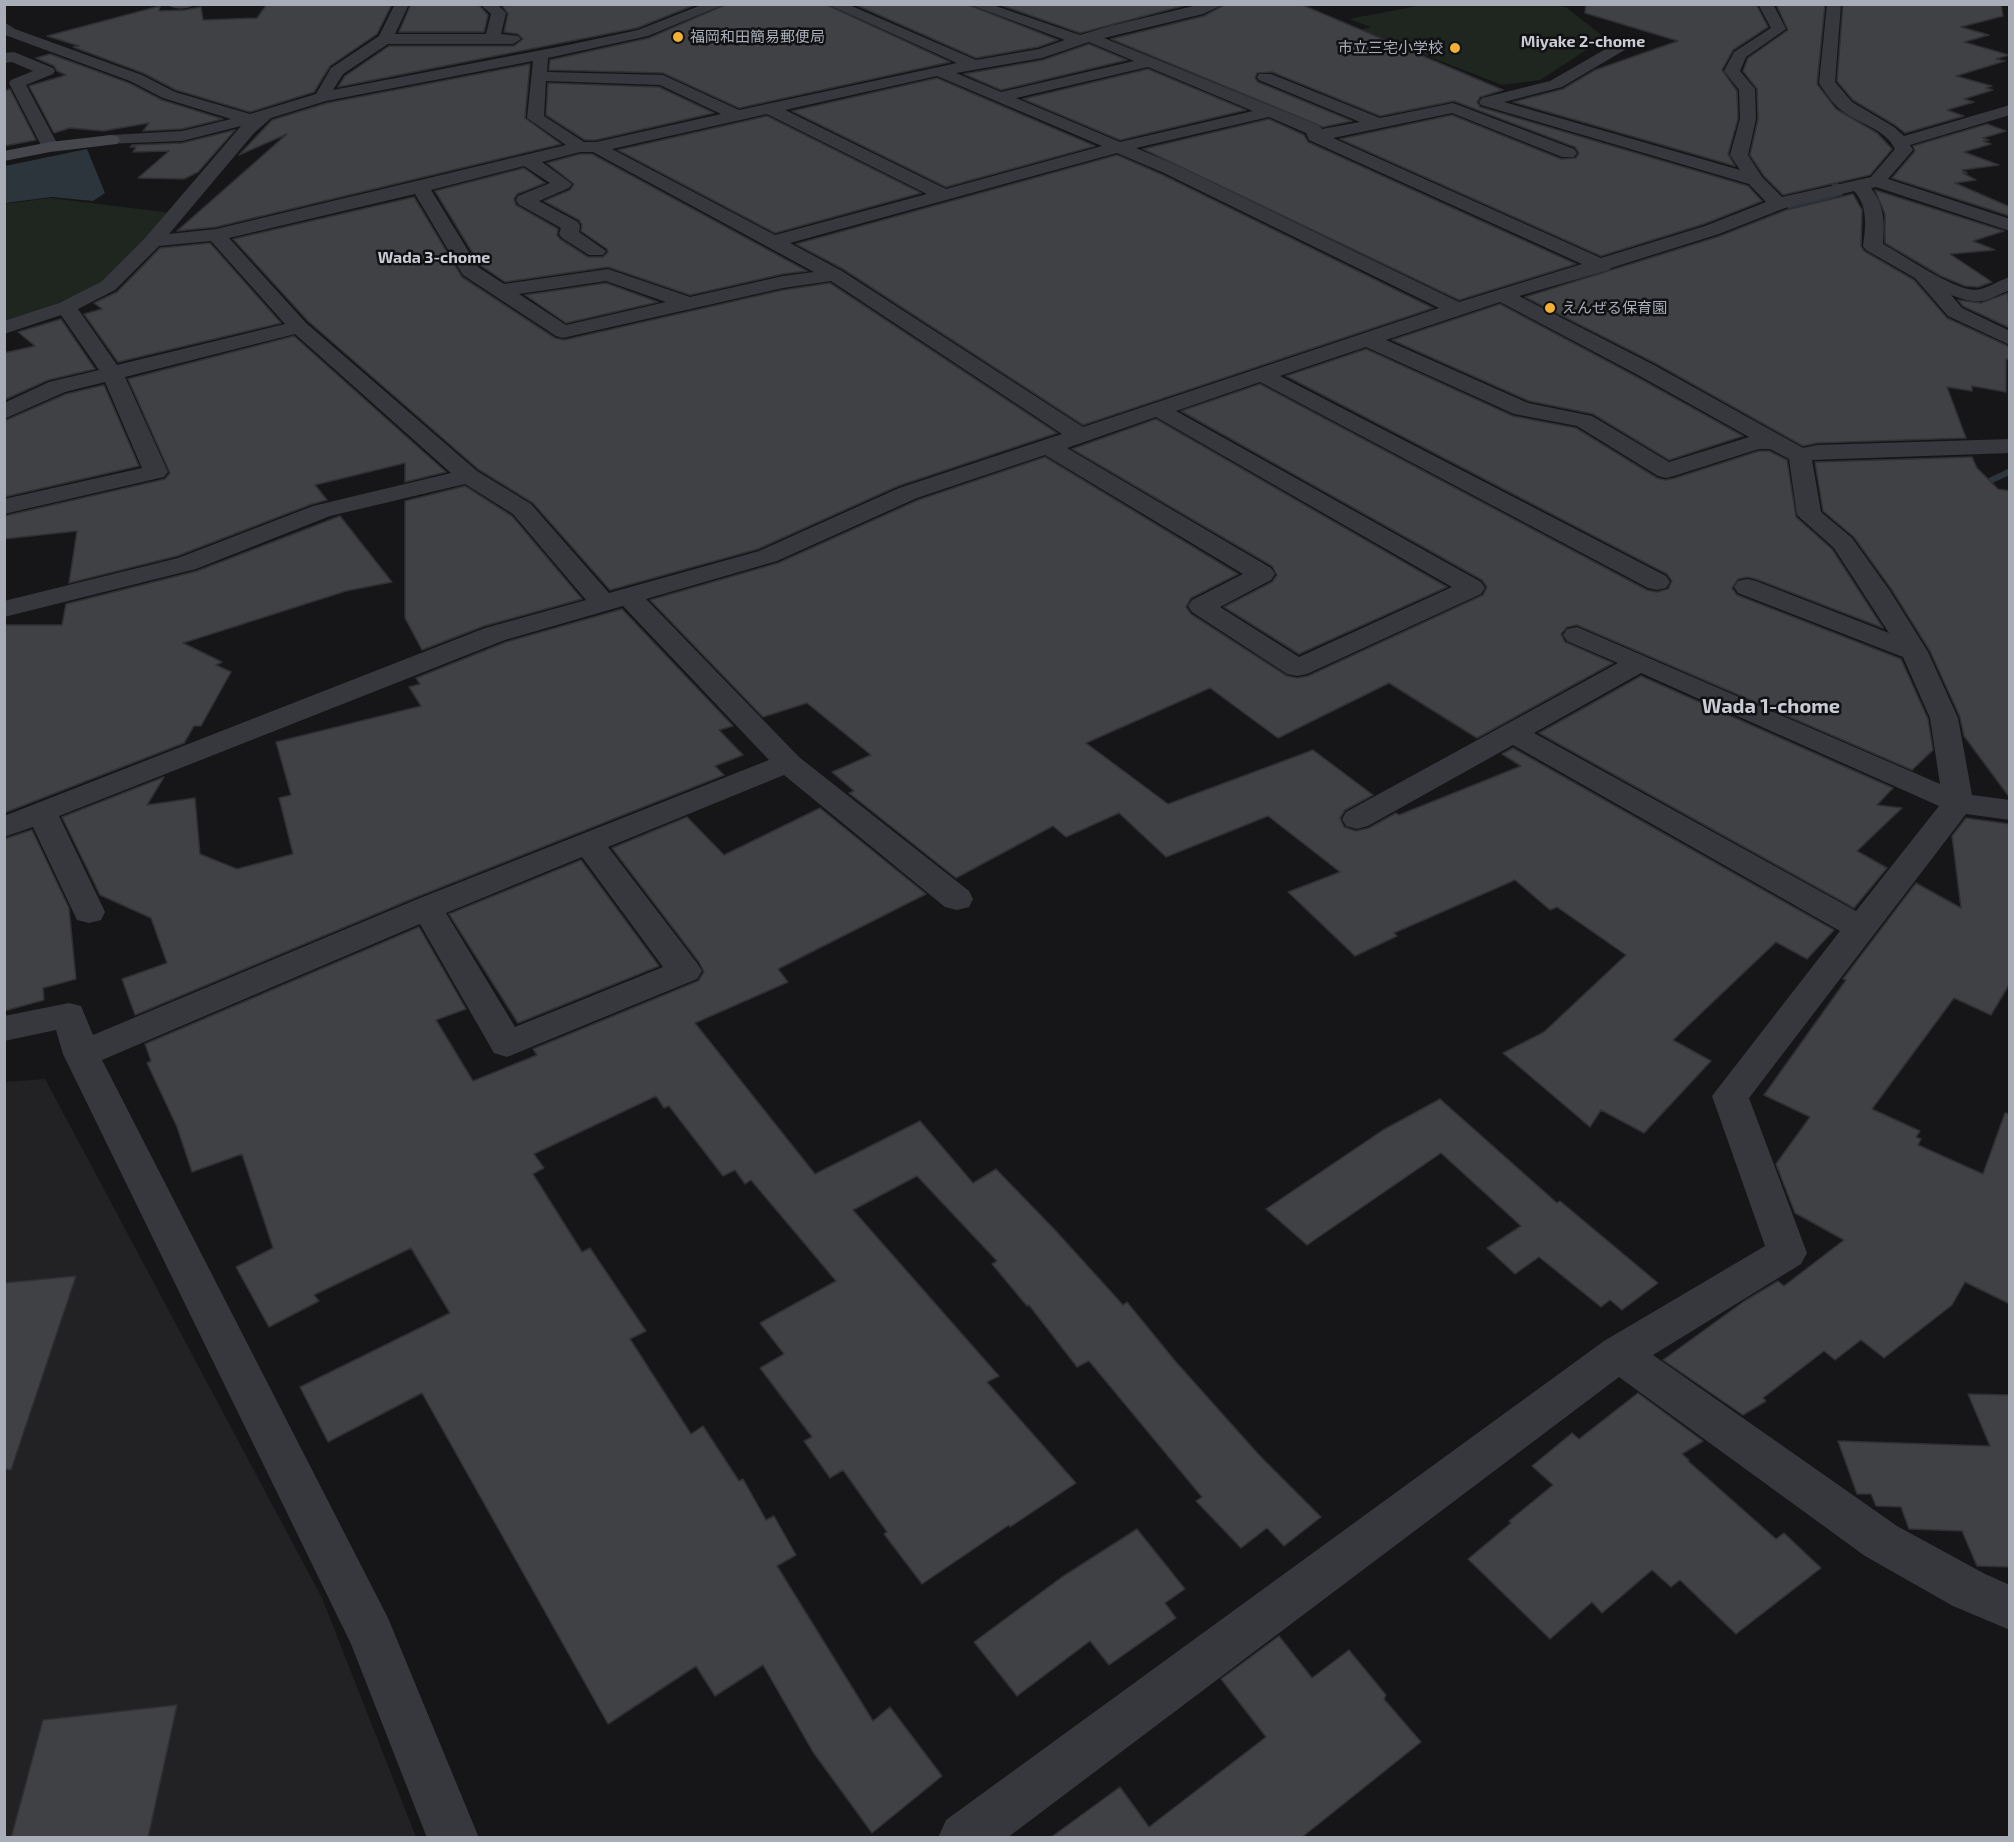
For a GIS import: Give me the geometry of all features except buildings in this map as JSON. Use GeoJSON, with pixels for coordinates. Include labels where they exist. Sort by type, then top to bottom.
{"type":"FeatureCollection","features":[{"type":"Feature","properties":{"kind":"street"},"geometry":{"type":"LineString","coordinates":[[174,4],[188,4]]}},
{"type":"Feature","properties":{"kind":"street"},"geometry":{"type":"LineString","coordinates":[[323,98],[326,87],[337,70],[385,39],[402,4]]}},
{"type":"Feature","properties":{"kind":"street"},"geometry":{"type":"LineString","coordinates":[[488,4],[499,13],[492,38]]}},
{"type":"Feature","properties":{"kind":"street"},"geometry":{"type":"LineString","coordinates":[[385,39],[492,38],[568,50],[643,33],[718,4]]}},
{"type":"Feature","properties":{"kind":"street"},"geometry":{"type":"LineString","coordinates":[[834,4],[974,65]]}},
{"type":"Feature","properties":{"kind":"street"},"geometry":{"type":"LineString","coordinates":[[975,4],[1087,39],[1149,62],[1314,130],[1315,136]]}},
{"type":"Feature","properties":{"kind":"street"},"geometry":{"type":"LineString","coordinates":[[153,242],[216,235],[527,160],[938,71],[1042,53],[1115,29],[1198,12],[1217,4]]}},
{"type":"Feature","properties":{"kind":"street"},"geometry":{"type":"LineString","coordinates":[[1765,4],[1779,29],[1739,55],[1732,71],[1747,90],[1748,119],[1739,155],[1755,180],[1779,204]]}},
{"type":"Feature","properties":{"kind":"street"},"geometry":{"type":"LineString","coordinates":[[4,827],[495,634],[768,556],[908,494],[1457,309],[1602,266],[1712,230],[1779,204],[1853,186],[1904,150],[1902,142],[1884,128],[1846,106],[1827,83],[1834,4]]}},
{"type":"Feature","properties":{"kind":"street"},"geometry":{"type":"LineString","coordinates":[[1131,13],[1153,21]]}},
{"type":"Feature","properties":{"kind":"street"},"geometry":{"type":"LineString","coordinates":[[4,26],[10,32],[136,78],[169,95],[259,117]]}},
{"type":"Feature","properties":{"kind":"street"},"geometry":{"type":"LineString","coordinates":[[1315,136],[1487,102],[1556,84],[1628,42]]}},
{"type":"Feature","properties":{"kind":"street"},"geometry":{"type":"LineString","coordinates":[[534,45],[538,76],[535,118],[835,275],[1081,436]]}},
{"type":"Feature","properties":{"kind":"street"},"geometry":{"type":"LineString","coordinates":[[4,156],[50,147],[111,140],[182,136],[534,45]]}},
{"type":"Feature","properties":{"kind":"street"},"geometry":{"type":"LineString","coordinates":[[4,58],[14,57],[47,71],[17,83],[50,147]]}},
{"type":"Feature","properties":{"kind":"street"},"geometry":{"type":"LineString","coordinates":[[999,97],[1149,62]]}},
{"type":"Feature","properties":{"kind":"street"},"geometry":{"type":"LineString","coordinates":[[938,71],[1170,169],[1457,309]]}},
{"type":"Feature","properties":{"kind":"street"},"geometry":{"type":"LineString","coordinates":[[538,76],[663,80],[736,115]]}},
{"type":"Feature","properties":{"kind":"street"},"geometry":{"type":"LineString","coordinates":[[1265,77],[1378,123]]}},
{"type":"Feature","properties":{"kind":"street"},"geometry":{"type":"LineString","coordinates":[[1487,102],[1755,180]]}},
{"type":"Feature","properties":{"kind":"street"},"geometry":{"type":"LineString","coordinates":[[769,108],[944,195]]}},
{"type":"Feature","properties":{"kind":"street"},"geometry":{"type":"LineString","coordinates":[[1454,108],[1568,153]]}},
{"type":"Feature","properties":{"kind":"street"},"geometry":{"type":"LineString","coordinates":[[1902,142],[2010,110]]}},
{"type":"Feature","properties":{"kind":"street"},"geometry":{"type":"LineString","coordinates":[[772,242],[1119,147],[1270,112]]}},
{"type":"Feature","properties":{"kind":"street"},"geometry":{"type":"LineString","coordinates":[[4,328],[66,307],[108,286],[153,242],[181,206],[259,117]]}},
{"type":"Feature","properties":{"kind":"street"},"geometry":{"type":"LineString","coordinates":[[1315,136],[1602,266]]}},
{"type":"Feature","properties":{"kind":"street"},"geometry":{"type":"LineString","coordinates":[[527,160],[563,184],[525,200],[571,226],[569,234],[596,251]]}},
{"type":"Feature","properties":{"kind":"street"},"geometry":{"type":"LineString","coordinates":[[419,185],[470,271],[562,332],[783,282],[835,275]]}},
{"type":"Feature","properties":{"kind":"street"},"geometry":{"type":"LineString","coordinates":[[1853,186],[2010,225]]}},
{"type":"Feature","properties":{"kind":"street"},"geometry":{"type":"LineString","coordinates":[[1853,186],[1872,202],[1876,221],[1873,246],[1922,274],[1955,312],[2010,339]]}},
{"type":"Feature","properties":{"kind":"street"},"geometry":{"type":"LineString","coordinates":[[216,235],[299,327],[469,476],[522,509],[788,763],[957,899]]}},
{"type":"Feature","properties":{"kind":"street"},"geometry":{"type":"LineString","coordinates":[[501,291],[608,275],[687,303]]}},
{"type":"Feature","properties":{"kind":"street"},"geometry":{"type":"LineString","coordinates":[[1927,280],[1976,297],[2010,283]]}},
{"type":"Feature","properties":{"kind":"street"},"geometry":{"type":"LineString","coordinates":[[964,1838],[1619,1354],[1787,1253],[1730,1096],[1958,802],[1944,718],[1914,652],[1877,591],[1843,543],[1809,514],[1788,449],[1646,370],[1503,296]]}},
{"type":"Feature","properties":{"kind":"street"},"geometry":{"type":"LineString","coordinates":[[4,507],[156,472],[113,375],[66,307]]}},
{"type":"Feature","properties":{"kind":"street"},"geometry":{"type":"LineString","coordinates":[[4,411],[57,387],[113,375],[299,327]]}},
{"type":"Feature","properties":{"kind":"street"},"geometry":{"type":"LineString","coordinates":[[1367,339],[1522,410],[1584,421],[1666,471],[1756,442],[1817,452],[2004,446]]}},
{"type":"Feature","properties":{"kind":"street"},"geometry":{"type":"LineString","coordinates":[[1262,375],[1658,582]]}},
{"type":"Feature","properties":{"kind":"street"},"geometry":{"type":"LineString","coordinates":[[1049,447],[1262,574],[1202,606],[1297,668],[1472,588],[1159,410]]}},
{"type":"Feature","properties":{"kind":"street"},"geometry":{"type":"LineString","coordinates":[[4,609],[187,564],[322,511],[469,476]]}},
{"type":"Feature","properties":{"kind":"street"},"geometry":{"type":"LineString","coordinates":[[1747,587],[1914,652]]}},
{"type":"Feature","properties":{"kind":"street"},"geometry":{"type":"LineString","coordinates":[[1577,635],[1958,802],[2010,810]]}},
{"type":"Feature","properties":{"kind":"street"},"geometry":{"type":"LineString","coordinates":[[1357,819],[1639,663]]}},
{"type":"Feature","properties":{"kind":"street"},"geometry":{"type":"LineString","coordinates":[[1513,733],[1860,928]]}},
{"type":"Feature","properties":{"kind":"street"},"geometry":{"type":"LineString","coordinates":[[81,1054],[427,908],[788,763]]}},
{"type":"Feature","properties":{"kind":"street"},"geometry":{"type":"LineString","coordinates":[[42,813],[89,912]]}},
{"type":"Feature","properties":{"kind":"street"},"geometry":{"type":"LineString","coordinates":[[427,908],[507,1044],[685,971],[588,843]]}},
{"type":"Feature","properties":{"kind":"street"},"geometry":{"type":"LineString","coordinates":[[4,1029],[69,1015],[81,1054],[371,1634],[453,1838]]}},
{"type":"Feature","properties":{"kind":"street"},"geometry":{"type":"LineString","coordinates":[[1619,1354],[1881,1541],[1969,1590],[2010,1608]]}},
{"type":"Feature","properties":{"kind":"shaded area","name":"市立三宅小学校"},"geometry":{"type":"Polygon","coordinates":[[[1423,5],[1557,5],[1567,8],[1605,38],[1540,80],[1502,85],[1361,30],[1371,27],[1349,19],[1423,5]]]}},
{"type":"Feature","properties":{"kind":"shaded area"},"geometry":{"type":"Polygon","coordinates":[[[87,149],[105,193],[93,201],[52,197],[5,203],[5,166],[87,149]]]}},
{"type":"Feature","properties":{"kind":"shaded area"},"geometry":{"type":"Polygon","coordinates":[[[51,198],[171,213],[102,284],[46,308],[5,321],[4,204],[51,198]]]}},
{"type":"Feature","properties":{"kind":"shaded area"},"geometry":{"type":"Polygon","coordinates":[[[45,1079],[322,1598],[416,1837],[5,1838],[5,1082],[45,1079]]]}},
{"type":"Feature","properties":{"kind":"waterway"},"geometry":{"type":"LineString","coordinates":[[1804,221],[1791,208],[1829,195],[1839,195],[1835,181],[1822,175]]}},
{"type":"Feature","properties":{"kind":"waterway"},"geometry":{"type":"LineString","coordinates":[[1975,487],[2010,471]]}},
{"type":"Feature","properties":{"kind":"place","name":"福岡和田簡易郵便局"},"geometry":{"type":"Point","coordinates":[678,37]}},
{"type":"Feature","properties":{"kind":"place","name":"市立三宅小学校"},"geometry":{"type":"Point","coordinates":[1455,48]}},
{"type":"Feature","properties":{"kind":"place","name":"えんぜる保育園"},"geometry":{"type":"Point","coordinates":[1550,308]}},
{"type":"Feature","properties":{"kind":"district","name":"Miyake 2-chome"},"geometry":{"type":"Point","coordinates":[1583,42]}},
{"type":"Feature","properties":{"kind":"district","name":"Wada 3-chome"},"geometry":{"type":"Point","coordinates":[434,258]}},
{"type":"Feature","properties":{"kind":"district","name":"Wada 1-chome"},"geometry":{"type":"Point","coordinates":[1771,706]}}]}
